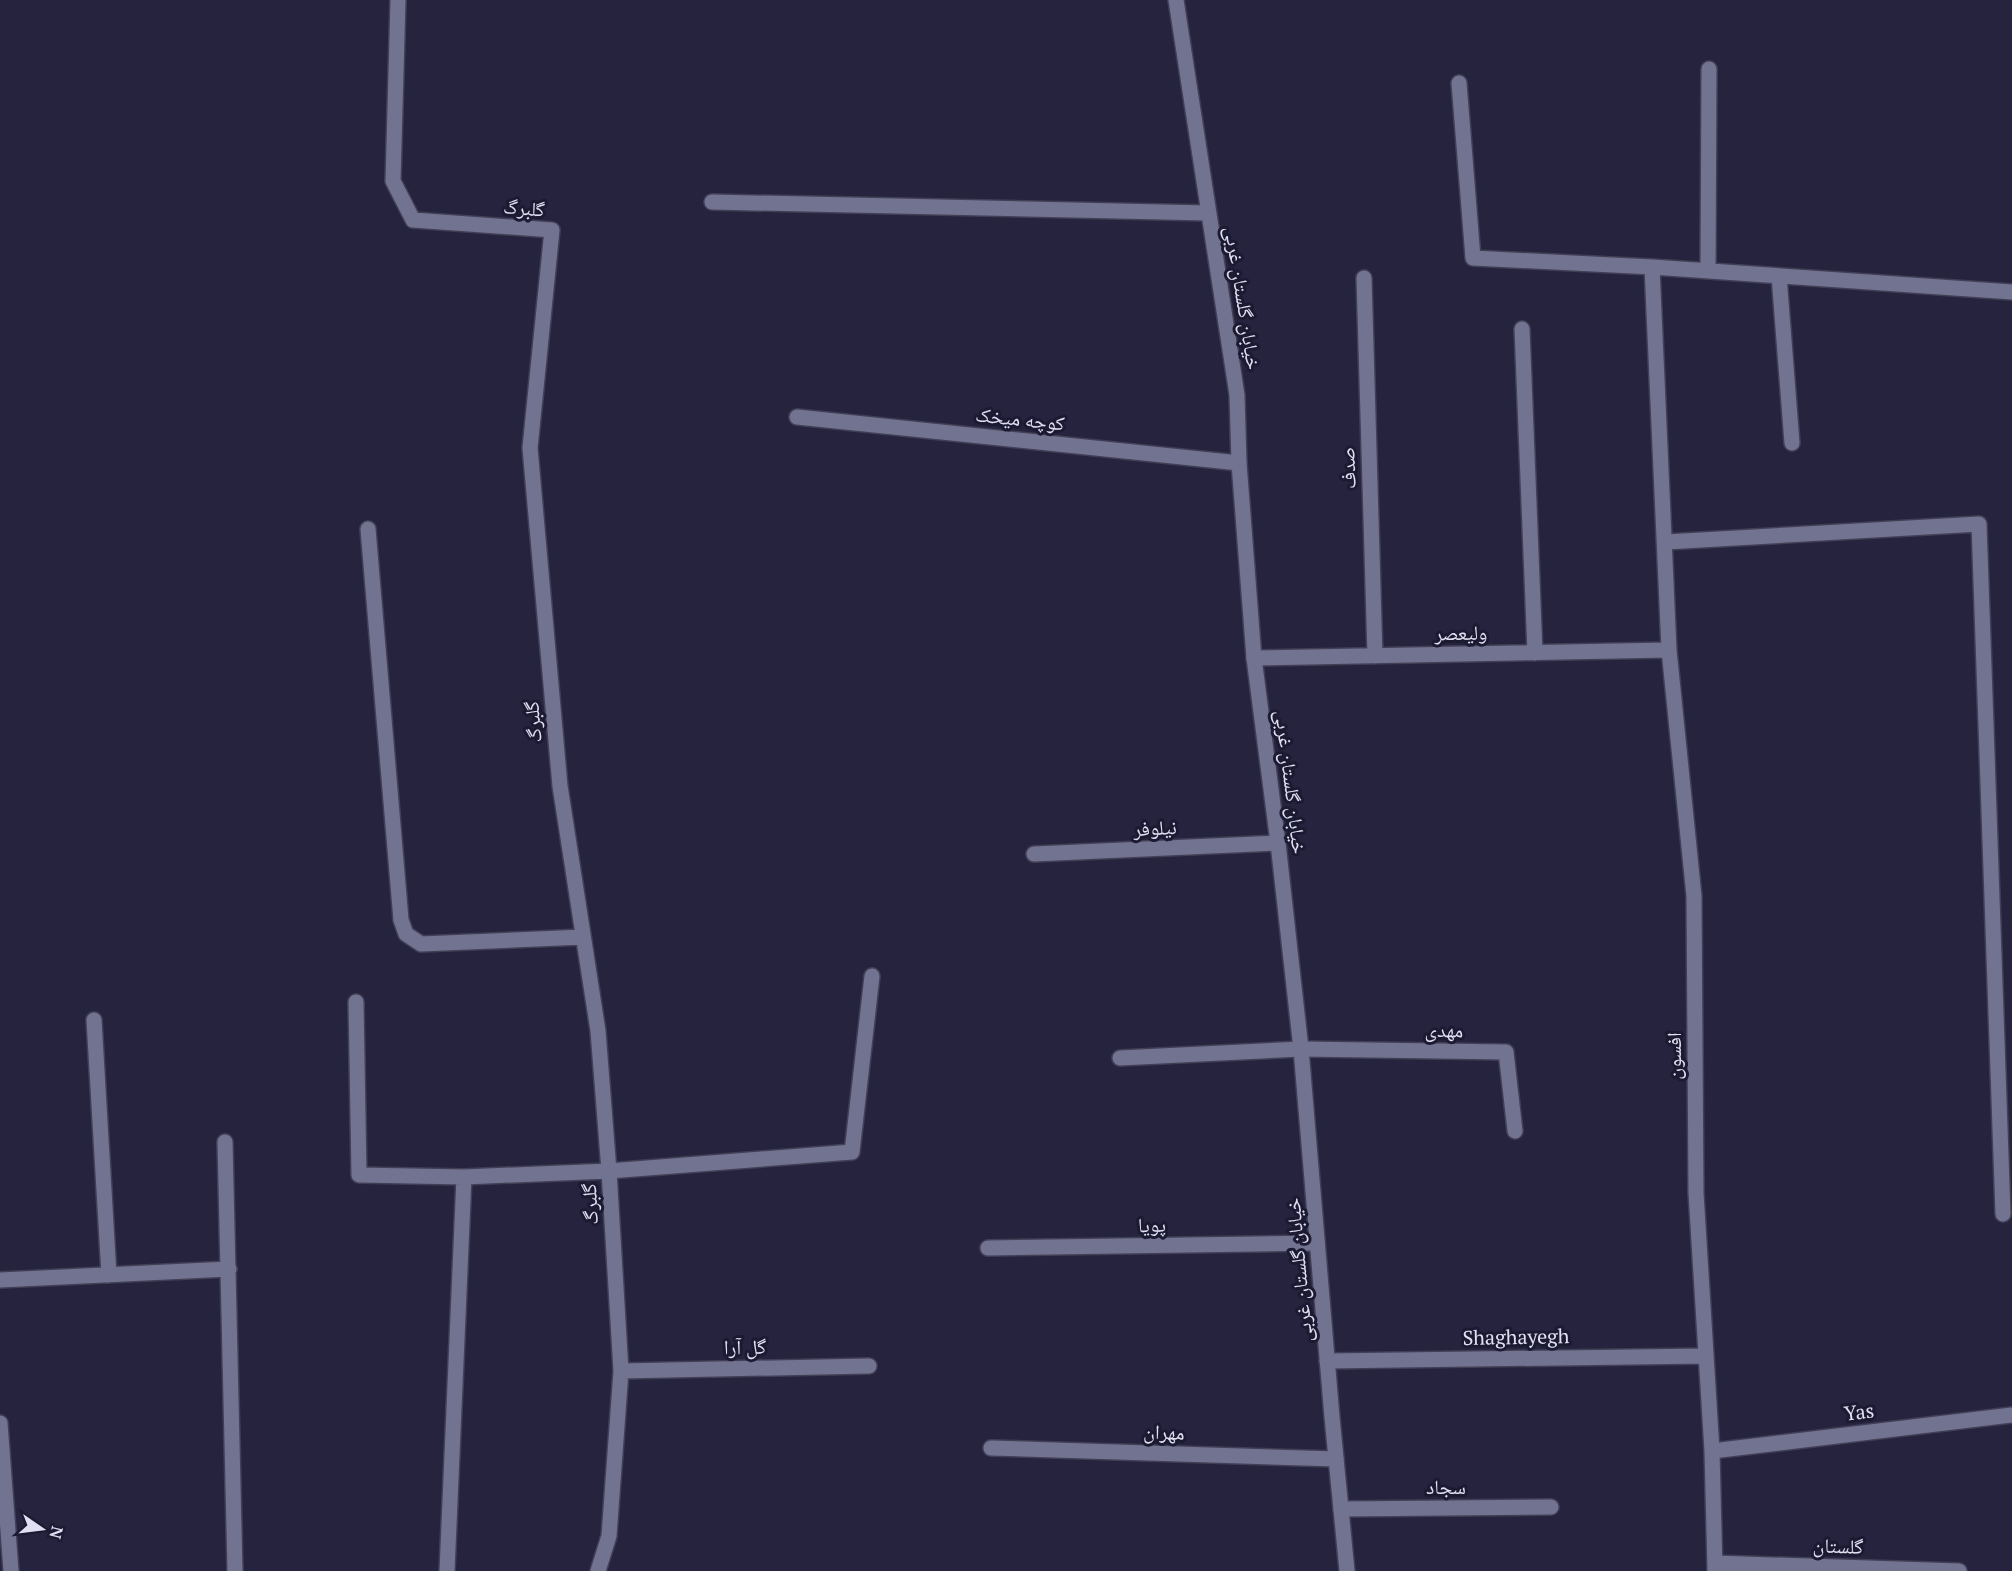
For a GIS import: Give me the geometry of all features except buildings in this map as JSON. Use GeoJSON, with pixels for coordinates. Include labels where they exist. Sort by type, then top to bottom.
{"type":"FeatureCollection","features":[{"type":"Feature","properties":{"kind":"street","name":"گلبرگ"},"geometry":{"type":"LineString","coordinates":[[398,0],[393,181],[414,220],[552,231],[530,448],[560,786],[598,1031],[621,1371],[609,1536],[598,1571]]}},
{"type":"Feature","properties":{"kind":"street","name":"خیابان گلستان غربی"},"geometry":{"type":"LineString","coordinates":[[1176,0],[1237,395],[1239,463],[1254,658],[1301,1049],[1347,1571]]}},
{"type":"Feature","properties":{"kind":"street"},"geometry":{"type":"LineString","coordinates":[[1708,271],[1709,69]]}},
{"type":"Feature","properties":{"kind":"street"},"geometry":{"type":"LineString","coordinates":[[1459,82],[1473,258],[1652,267],[2012,292]]}},
{"type":"Feature","properties":{"kind":"street"},"geometry":{"type":"LineString","coordinates":[[712,202],[1209,213]]}},
{"type":"Feature","properties":{"kind":"street"},"geometry":{"type":"LineString","coordinates":[[1652,267],[1666,542],[1979,524],[2003,1214]]}},
{"type":"Feature","properties":{"kind":"street"},"geometry":{"type":"LineString","coordinates":[[1779,276],[1791,443]]}},
{"type":"Feature","properties":{"kind":"street","name":"صدف"},"geometry":{"type":"LineString","coordinates":[[1364,278],[1375,656]]}},
{"type":"Feature","properties":{"kind":"street"},"geometry":{"type":"LineString","coordinates":[[1522,328],[1535,653]]}},
{"type":"Feature","properties":{"kind":"street","name":"کوچه میخک"},"geometry":{"type":"LineString","coordinates":[[797,417],[1239,463]]}},
{"type":"Feature","properties":{"kind":"street"},"geometry":{"type":"LineString","coordinates":[[368,529],[401,920],[406,934],[421,944],[583,937]]}},
{"type":"Feature","properties":{"kind":"street","name":"افسون"},"geometry":{"type":"LineString","coordinates":[[1666,542],[1669,650],[1694,896],[1696,1193],[1712,1450],[1715,1567]]}},
{"type":"Feature","properties":{"kind":"street","name":"ولیعصر"},"geometry":{"type":"LineString","coordinates":[[1254,658],[1669,650]]}},
{"type":"Feature","properties":{"kind":"street","name":"نیلوفر"},"geometry":{"type":"LineString","coordinates":[[1034,854],[1278,843]]}},
{"type":"Feature","properties":{"kind":"street"},"geometry":{"type":"LineString","coordinates":[[356,1002],[359,1176],[464,1177],[609,1171],[852,1152],[872,976]]}},
{"type":"Feature","properties":{"kind":"street"},"geometry":{"type":"LineString","coordinates":[[94,1020],[109,1275]]}},
{"type":"Feature","properties":{"kind":"street"},"geometry":{"type":"LineString","coordinates":[[1120,1058],[1301,1049]]}},
{"type":"Feature","properties":{"kind":"street","name":"مهدی"},"geometry":{"type":"LineString","coordinates":[[1301,1049],[1506,1052],[1515,1131]]}},
{"type":"Feature","properties":{"kind":"street"},"geometry":{"type":"LineString","coordinates":[[225,1142],[235,1571]]}},
{"type":"Feature","properties":{"kind":"street"},"geometry":{"type":"LineString","coordinates":[[447,1571],[464,1177]]}},
{"type":"Feature","properties":{"kind":"street","name":"پویا"},"geometry":{"type":"LineString","coordinates":[[988,1248],[1317,1243]]}},
{"type":"Feature","properties":{"kind":"street"},"geometry":{"type":"LineString","coordinates":[[0,1280],[229,1269]]}},
{"type":"Feature","properties":{"kind":"street","name":"Shaghayegh"},"geometry":{"type":"LineString","coordinates":[[1327,1361],[1705,1356]]}},
{"type":"Feature","properties":{"kind":"street","name":"گل آرا"},"geometry":{"type":"LineString","coordinates":[[621,1371],[869,1366]]}},
{"type":"Feature","properties":{"kind":"street","name":"Yas"},"geometry":{"type":"LineString","coordinates":[[1712,1450],[2012,1415]]}},
{"type":"Feature","properties":{"kind":"street"},"geometry":{"type":"LineString","coordinates":[[0,1423],[11,1571]]}},
{"type":"Feature","properties":{"kind":"street","name":"مهران"},"geometry":{"type":"LineString","coordinates":[[991,1448],[1336,1459]]}},
{"type":"Feature","properties":{"kind":"street","name":"سجاد"},"geometry":{"type":"LineString","coordinates":[[1341,1509],[1551,1507]]}},
{"type":"Feature","properties":{"kind":"street","name":"گلستان"},"geometry":{"type":"LineString","coordinates":[[1715,1567],[1959,1571]]}}]}
